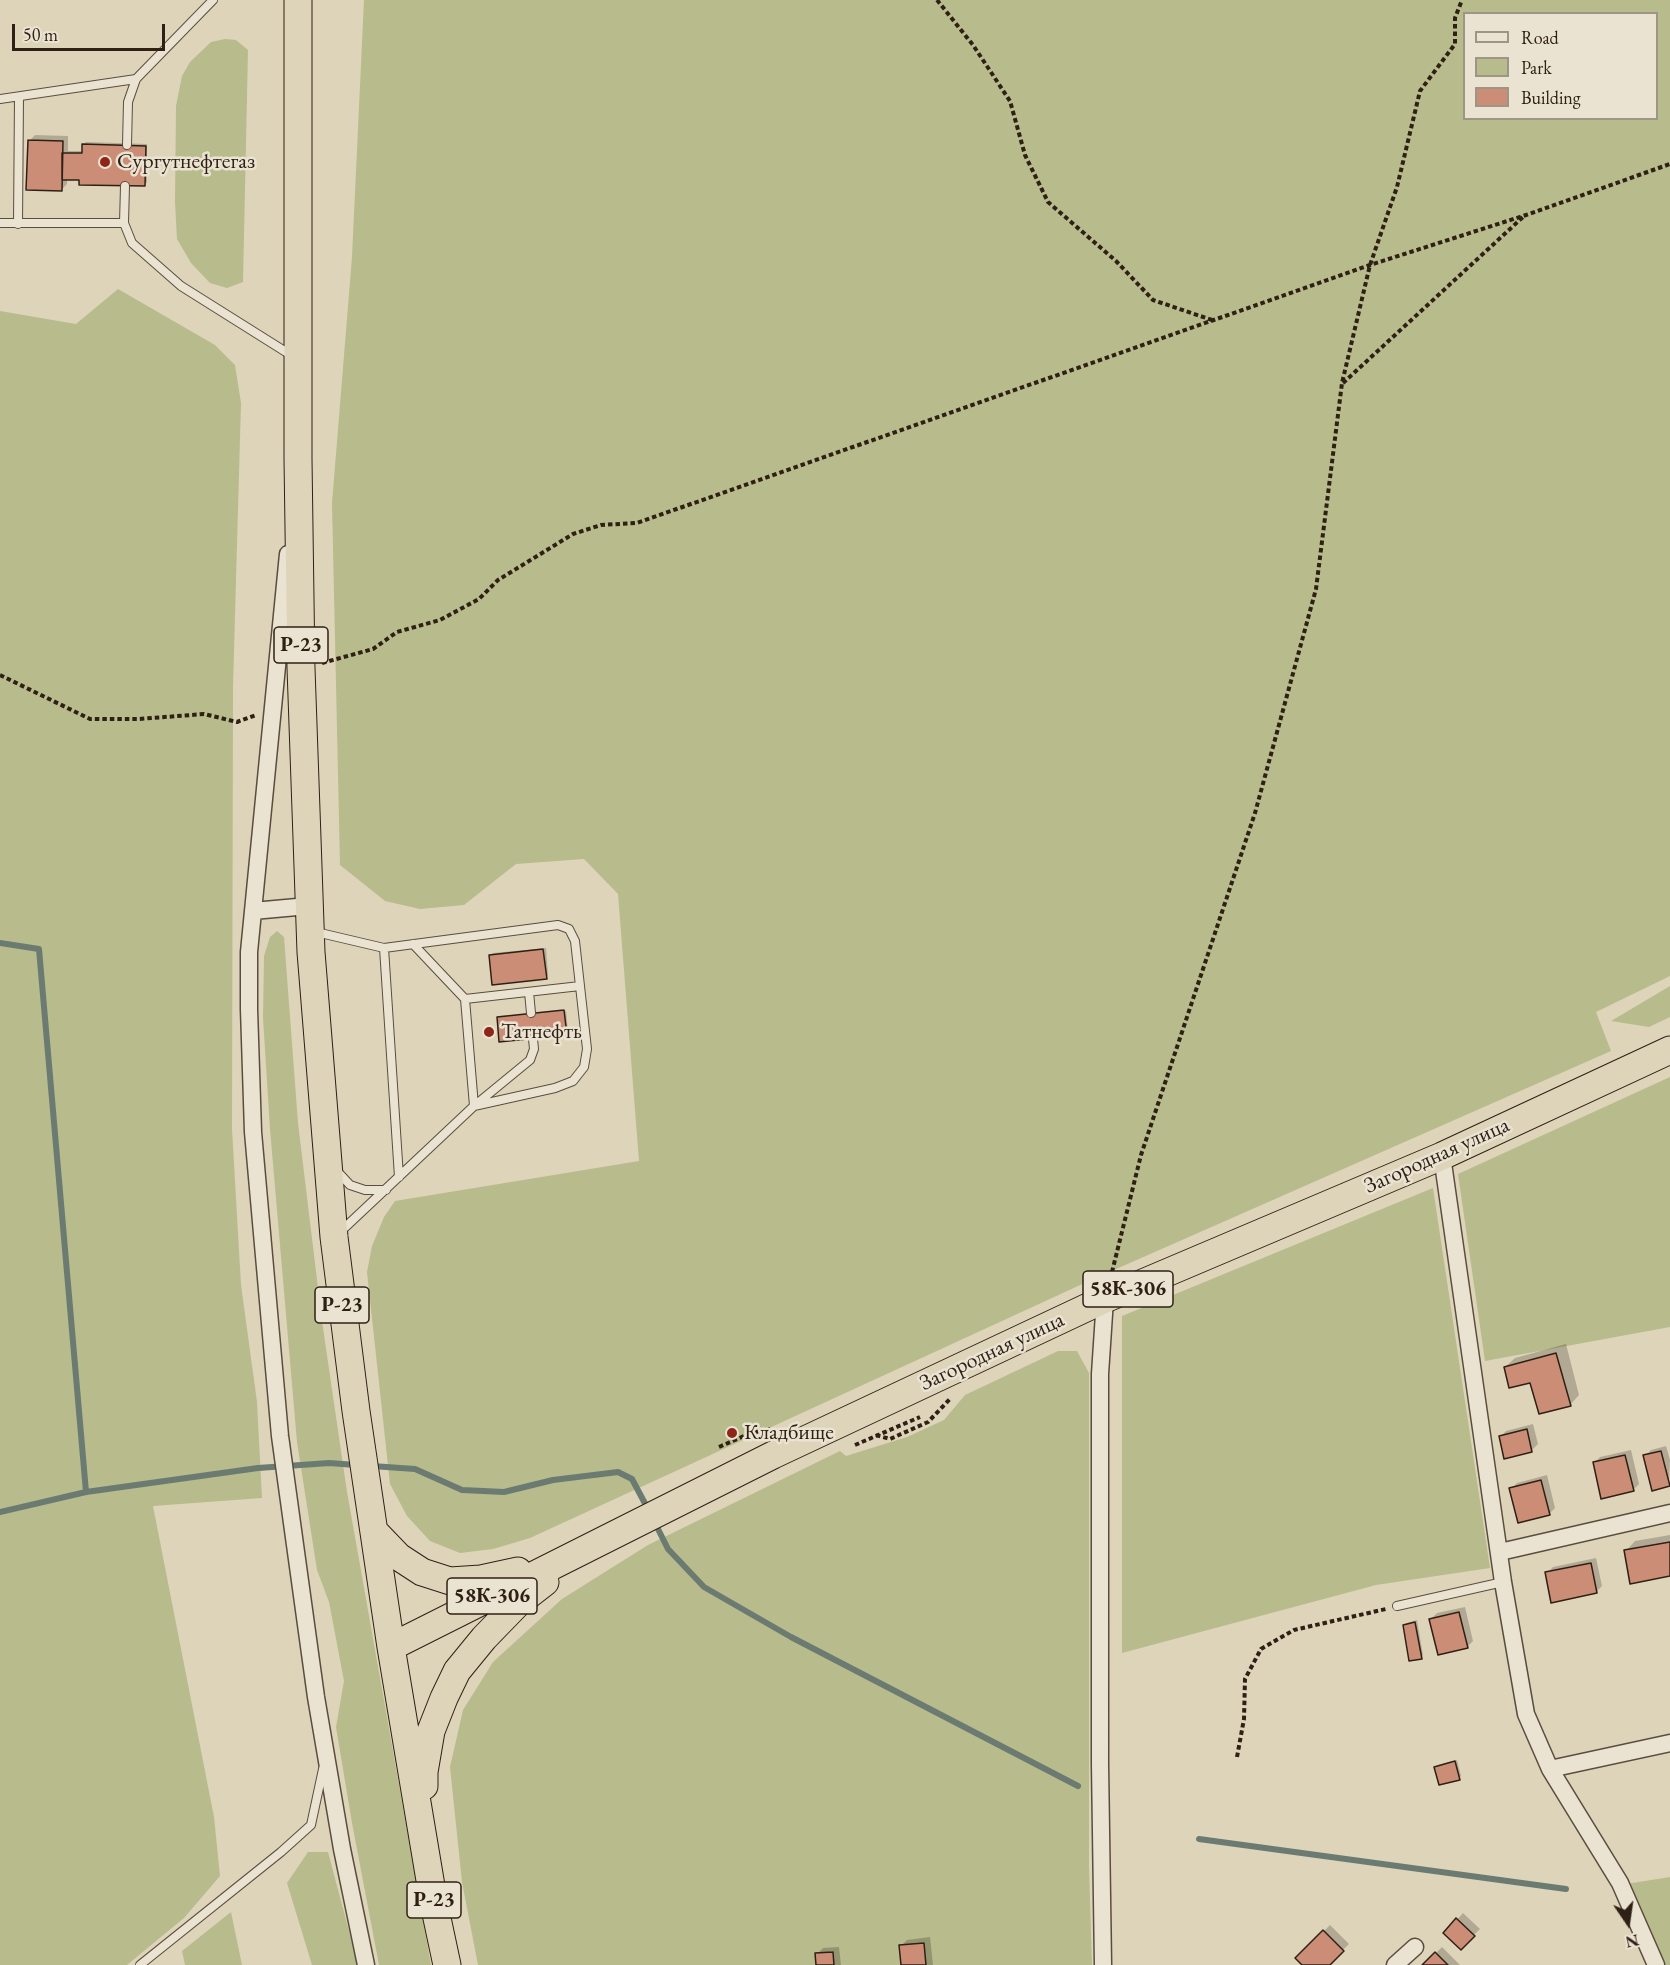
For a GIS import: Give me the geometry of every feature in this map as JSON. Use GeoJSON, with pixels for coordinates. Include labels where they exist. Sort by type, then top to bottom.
{"type":"FeatureCollection","features":[{"type":"Feature","properties":{"kind":"highway","name":"Р-23"},"geometry":{"type":"LineString","coordinates":[[298,0],[298,459],[301,669],[309,918],[334,1237],[362,1452],[391,1647],[447,1965]]}},
{"type":"Feature","properties":{"kind":"highway","name":"Загородная улица"},"geometry":{"type":"LineString","coordinates":[[391,1647],[773,1455],[1105,1299],[1442,1156],[1670,1050]]}},
{"type":"Feature","properties":{"kind":"highway"},"geometry":{"type":"LineString","coordinates":[[374,1531],[399,1557],[422,1572],[450,1581],[481,1580],[524,1570],[593,1545]]}},
{"type":"Feature","properties":{"kind":"highway"},"geometry":{"type":"LineString","coordinates":[[423,1835],[424,1772],[431,1731],[457,1671],[484,1638],[518,1603],[593,1545]]}},
{"type":"Feature","properties":{"kind":"street"},"geometry":{"type":"LineString","coordinates":[[298,459],[249,952],[253,1132],[280,1436],[316,1697],[366,1965]]}},
{"type":"Feature","properties":{"kind":"street"},"geometry":{"type":"LineString","coordinates":[[252,910],[309,918]]}},
{"type":"Feature","properties":{"kind":"street"},"geometry":{"type":"LineString","coordinates":[[1442,1156],[1503,1582],[1526,1714],[1550,1770],[1620,1883],[1656,1965]]}},
{"type":"Feature","properties":{"kind":"street"},"geometry":{"type":"LineString","coordinates":[[1103,1965],[1100,1764],[1100,1374],[1105,1299]]}},
{"type":"Feature","properties":{"kind":"street"},"geometry":{"type":"LineString","coordinates":[[1500,1552],[1670,1513]]}},
{"type":"Feature","properties":{"kind":"street"},"geometry":{"type":"LineString","coordinates":[[1550,1770],[1670,1743]]}},
{"type":"Feature","properties":{"kind":"street"},"geometry":{"type":"LineString","coordinates":[[1395,1965],[1414,1947]]}},
{"type":"Feature","properties":{"kind":"lane"},"geometry":{"type":"LineString","coordinates":[[127,145],[128,102],[136,79],[213,0]]}},
{"type":"Feature","properties":{"kind":"lane"},"geometry":{"type":"LineString","coordinates":[[0,99],[136,79]]}},
{"type":"Feature","properties":{"kind":"lane"},"geometry":{"type":"LineString","coordinates":[[18,224],[19,97]]}},
{"type":"Feature","properties":{"kind":"lane"},"geometry":{"type":"LineString","coordinates":[[125,186],[124,223],[132,243],[181,286],[298,360]]}},
{"type":"Feature","properties":{"kind":"lane"},"geometry":{"type":"LineString","coordinates":[[0,224],[124,223]]}},
{"type":"Feature","properties":{"kind":"lane"},"geometry":{"type":"LineString","coordinates":[[309,918],[384,948],[558,925],[569,929],[575,941],[587,1049],[584,1067],[573,1081],[555,1088],[474,1106]]}},
{"type":"Feature","properties":{"kind":"lane"},"geometry":{"type":"LineString","coordinates":[[413,944],[465,999],[474,1106]]}},
{"type":"Feature","properties":{"kind":"lane"},"geometry":{"type":"LineString","coordinates":[[384,948],[399,1177]]}},
{"type":"Feature","properties":{"kind":"lane"},"geometry":{"type":"LineString","coordinates":[[465,999],[580,986]]}},
{"type":"Feature","properties":{"kind":"lane"},"geometry":{"type":"LineString","coordinates":[[529,992],[531,1013]]}},
{"type":"Feature","properties":{"kind":"lane"},"geometry":{"type":"LineString","coordinates":[[334,1237],[474,1106],[530,1060],[534,1049],[533,1039]]}},
{"type":"Feature","properties":{"kind":"lane"},"geometry":{"type":"LineString","coordinates":[[328,1157],[338,1173],[350,1185],[365,1190],[386,1190]]}},
{"type":"Feature","properties":{"kind":"lane"},"geometry":{"type":"LineString","coordinates":[[1397,1606],[1503,1582]]}},
{"type":"Feature","properties":{"kind":"lane"},"geometry":{"type":"LineString","coordinates":[[140,1965],[281,1852],[311,1825],[326,1757]]}},
{"type":"Feature","properties":{"kind":"path"},"geometry":{"type":"LineString","coordinates":[[937,0],[973,45],[1010,101],[1025,155],[1048,202],[1116,261],[1153,300],[1213,321]]}},
{"type":"Feature","properties":{"kind":"path"},"geometry":{"type":"LineString","coordinates":[[1105,1299],[1141,1155],[1256,813],[1316,589],[1342,383],[1370,266],[1397,187],[1420,91],[1455,44],[1455,18],[1462,0]]}},
{"type":"Feature","properties":{"kind":"path"},"geometry":{"type":"LineString","coordinates":[[301,669],[373,649],[397,632],[440,620],[479,599],[498,580],[573,534],[600,525],[637,523],[1370,266],[1526,215],[1670,164]]}},
{"type":"Feature","properties":{"kind":"path"},"geometry":{"type":"LineString","coordinates":[[1342,383],[1526,215]]}},
{"type":"Feature","properties":{"kind":"path"},"geometry":{"type":"LineString","coordinates":[[0,675],[90,719],[139,719],[204,714],[237,722],[273,707]]}},
{"type":"Feature","properties":{"kind":"path"},"geometry":{"type":"LineString","coordinates":[[876,1436],[890,1439],[927,1422],[953,1396]]}},
{"type":"Feature","properties":{"kind":"path"},"geometry":{"type":"LineString","coordinates":[[1237,1757],[1244,1719],[1245,1678],[1261,1649],[1294,1630],[1397,1606]]}},
{"type":"Feature","properties":{"kind":"green space"},"geometry":{"type":"Polygon","coordinates":[[[364,0],[1670,0],[1670,976],[1596,1012],[1611,1051],[1089,1281],[530,1538],[493,1549],[460,1553],[430,1541],[407,1516],[390,1484],[367,1272],[372,1246],[384,1217],[395,1201],[639,1161],[618,894],[584,859],[516,864],[464,905],[420,909],[385,901],[340,865],[332,503],[352,257],[364,0]]]}},
{"type":"Feature","properties":{"kind":"green space"},"geometry":{"type":"Polygon","coordinates":[[[225,39],[236,40],[248,50],[243,282],[227,288],[210,283],[191,263],[177,239],[175,202],[176,106],[182,76],[190,62],[211,42],[225,39]]]}},
{"type":"Feature","properties":{"kind":"green space"},"geometry":{"type":"Polygon","coordinates":[[[118,289],[215,345],[235,365],[241,403],[233,686],[232,1129],[241,1285],[257,1402],[262,1498],[153,1506],[214,1817],[220,1876],[184,1918],[127,1965],[0,1965],[0,311],[76,324],[118,289]]]}},
{"type":"Feature","properties":{"kind":"green space"},"geometry":{"type":"Polygon","coordinates":[[[277,931],[284,937],[298,1123],[322,1321],[347,1492],[431,1965],[379,1965],[336,1727],[344,1681],[329,1602],[317,1570],[297,1442],[270,1129],[263,1018],[264,956],[270,937],[277,931]]]}},
{"type":"Feature","properties":{"kind":"green space"},"geometry":{"type":"Polygon","coordinates":[[[1670,986],[1670,1017],[1649,1027],[1611,1021],[1670,986]]]}},
{"type":"Feature","properties":{"kind":"green space"},"geometry":{"type":"Polygon","coordinates":[[[1670,1077],[1670,1327],[1485,1361],[1458,1174],[1670,1077]]]}},
{"type":"Feature","properties":{"kind":"green space"},"geometry":{"type":"Polygon","coordinates":[[[1433,1188],[1490,1568],[1376,1585],[1122,1653],[1122,1316],[1433,1188]]]}},
{"type":"Feature","properties":{"kind":"green space"},"geometry":{"type":"Polygon","coordinates":[[[1058,1351],[1077,1351],[1089,1373],[1089,1866],[1092,1965],[478,1965],[462,1882],[450,1767],[463,1710],[493,1662],[562,1599],[648,1545],[840,1451],[846,1456],[907,1437],[944,1420],[965,1395],[1058,1351]]]}},
{"type":"Feature","properties":{"kind":"green space"},"geometry":{"type":"Polygon","coordinates":[[[308,1852],[328,1852],[358,1965],[312,1965],[287,1883],[308,1852]]]}},
{"type":"Feature","properties":{"kind":"green space"},"geometry":{"type":"Polygon","coordinates":[[[1670,1877],[1670,1965],[1662,1965],[1626,1884],[1670,1877]]]}},
{"type":"Feature","properties":{"kind":"green space"},"geometry":{"type":"Polygon","coordinates":[[[231,1912],[242,1965],[185,1965],[182,1951],[231,1912]]]}},
{"type":"Feature","properties":{"kind":"building"},"geometry":{"type":"Polygon","coordinates":[[[28,140],[63,141],[62,191],[26,190],[28,140]]]}},
{"type":"Feature","properties":{"kind":"building"},"geometry":{"type":"Polygon","coordinates":[[[82,144],[146,146],[145,186],[79,185],[79,180],[62,180],[62,153],[82,153],[82,144]]]}},
{"type":"Feature","properties":{"kind":"building"},"geometry":{"type":"Polygon","coordinates":[[[543,949],[547,979],[492,985],[489,955],[543,949]]]}},
{"type":"Feature","properties":{"kind":"building"},"geometry":{"type":"Polygon","coordinates":[[[564,1010],[567,1035],[499,1042],[497,1017],[564,1010]]]}},
{"type":"Feature","properties":{"kind":"building"},"geometry":{"type":"Polygon","coordinates":[[[1556,1353],[1571,1406],[1539,1414],[1530,1383],[1509,1388],[1504,1367],[1556,1353]]]}},
{"type":"Feature","properties":{"kind":"building"},"geometry":{"type":"Polygon","coordinates":[[[1527,1429],[1532,1452],[1504,1459],[1499,1436],[1527,1429]]]}},
{"type":"Feature","properties":{"kind":"building"},"geometry":{"type":"Polygon","coordinates":[[[1661,1451],[1670,1486],[1652,1491],[1643,1455],[1661,1451]]]}},
{"type":"Feature","properties":{"kind":"building"},"geometry":{"type":"Polygon","coordinates":[[[1625,1455],[1634,1491],[1601,1499],[1593,1462],[1625,1455]]]}},
{"type":"Feature","properties":{"kind":"building"},"geometry":{"type":"Polygon","coordinates":[[[1541,1480],[1550,1515],[1518,1523],[1509,1488],[1541,1480]]]}},
{"type":"Feature","properties":{"kind":"building"},"geometry":{"type":"Polygon","coordinates":[[[1670,1542],[1670,1576],[1630,1584],[1624,1550],[1670,1542]]]}},
{"type":"Feature","properties":{"kind":"building"},"geometry":{"type":"Polygon","coordinates":[[[1591,1563],[1597,1593],[1551,1603],[1545,1572],[1591,1563]]]}},
{"type":"Feature","properties":{"kind":"building"},"geometry":{"type":"Polygon","coordinates":[[[1459,1612],[1468,1648],[1438,1655],[1429,1619],[1459,1612]]]}},
{"type":"Feature","properties":{"kind":"building"},"geometry":{"type":"Polygon","coordinates":[[[1415,1622],[1422,1659],[1409,1661],[1403,1625],[1415,1622]]]}},
{"type":"Feature","properties":{"kind":"building"},"geometry":{"type":"Polygon","coordinates":[[[1455,1761],[1460,1780],[1439,1785],[1434,1767],[1455,1761]]]}},
{"type":"Feature","properties":{"kind":"building"},"geometry":{"type":"Polygon","coordinates":[[[1456,1918],[1475,1936],[1461,1950],[1443,1933],[1456,1918]]]}},
{"type":"Feature","properties":{"kind":"building"},"geometry":{"type":"Polygon","coordinates":[[[1323,1930],[1344,1951],[1330,1965],[1302,1965],[1295,1958],[1323,1930]]]}},
{"type":"Feature","properties":{"kind":"building"},"geometry":{"type":"Polygon","coordinates":[[[924,1943],[926,1965],[901,1965],[899,1945],[924,1943]]]}},
{"type":"Feature","properties":{"kind":"building"},"geometry":{"type":"Polygon","coordinates":[[[833,1952],[834,1965],[816,1965],[815,1953],[833,1952]]]}},
{"type":"Feature","properties":{"kind":"building"},"geometry":{"type":"Polygon","coordinates":[[[1435,1952],[1448,1965],[1422,1965],[1435,1952]]]}},
{"type":"Feature","properties":{"kind":"waterway"},"geometry":{"type":"LineString","coordinates":[[0,943],[39,949],[86,1492],[258,1468],[329,1463],[356,1465]]}},
{"type":"Feature","properties":{"kind":"waterway"},"geometry":{"type":"LineString","coordinates":[[372,1466],[415,1469],[462,1490],[504,1492],[553,1480],[618,1472],[632,1479],[649,1511]]}},
{"type":"Feature","properties":{"kind":"waterway"},"geometry":{"type":"LineString","coordinates":[[0,1512],[86,1492]]}},
{"type":"Feature","properties":{"kind":"waterway"},"geometry":{"type":"LineString","coordinates":[[655,1523],[668,1549],[704,1587],[791,1637],[1078,1786]]}},
{"type":"Feature","properties":{"kind":"waterway"},"geometry":{"type":"LineString","coordinates":[[1199,1839],[1566,1889]]}},
{"type":"Feature","properties":{"kind":"place","name":"Сургутнефтегаз"},"geometry":{"type":"Point","coordinates":[105,162]}},
{"type":"Feature","properties":{"kind":"place","name":"Татнефть"},"geometry":{"type":"Point","coordinates":[489,1032]}},
{"type":"Feature","properties":{"kind":"place","name":"Кладбище"},"geometry":{"type":"Point","coordinates":[732,1433]}}]}
